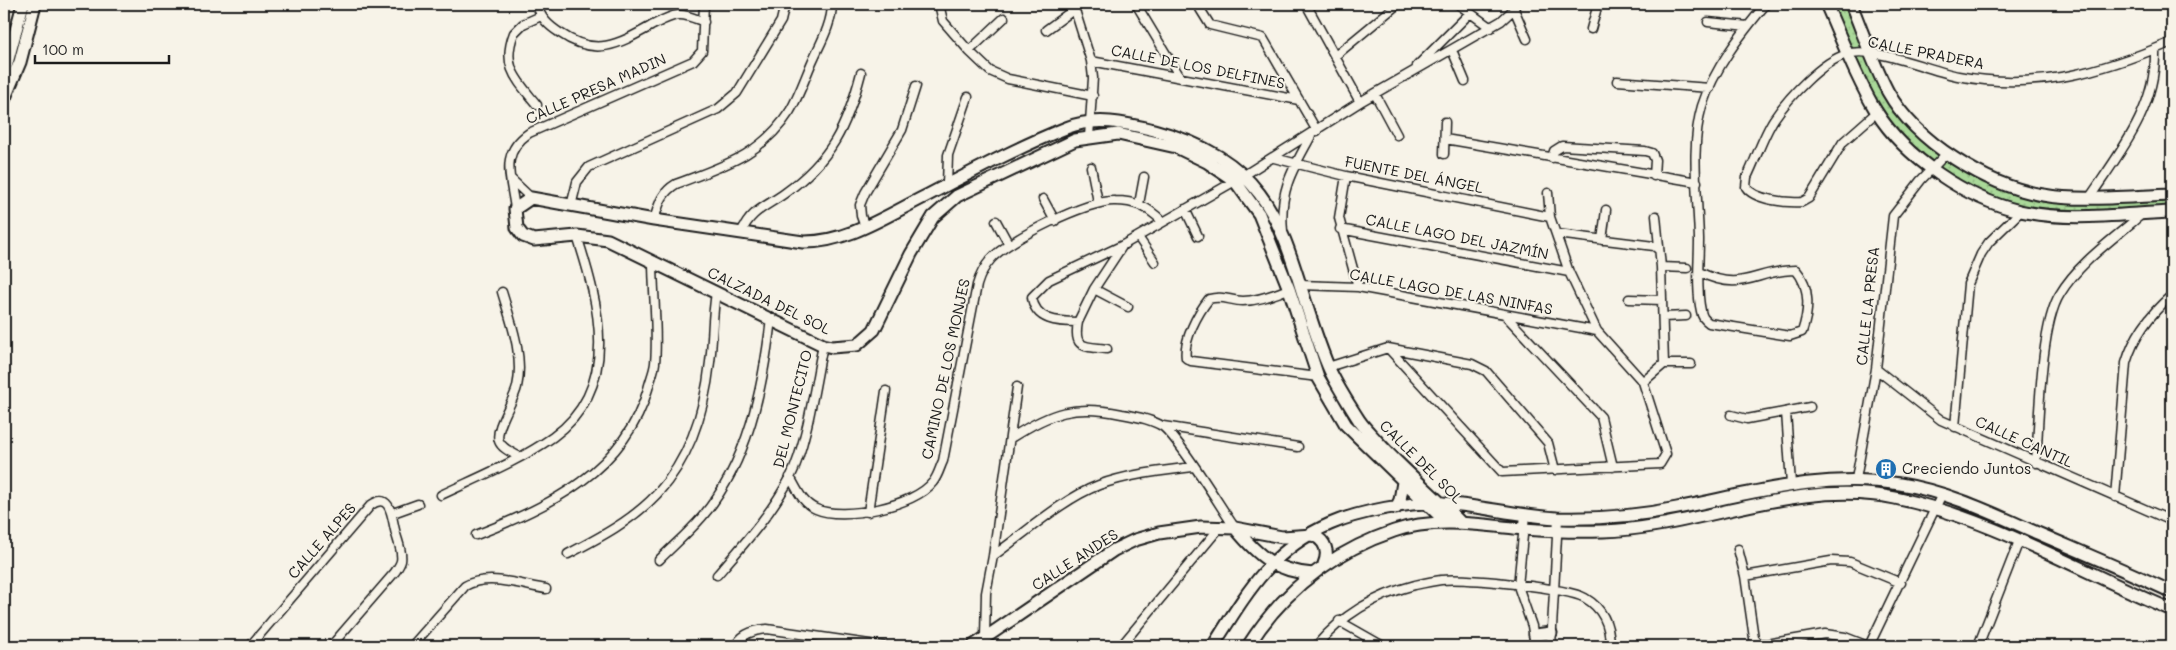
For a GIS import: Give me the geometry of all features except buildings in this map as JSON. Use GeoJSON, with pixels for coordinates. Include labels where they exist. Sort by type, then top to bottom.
{"type":"FeatureCollection","features":[{"type":"Feature","properties":{"kind":"main road"},"geometry":{"type":"LineString","coordinates":[[4,74],[23,4]]}},
{"type":"Feature","properties":{"kind":"main road"},"geometry":{"type":"LineString","coordinates":[[4,100],[20,62],[35,4]]}},
{"type":"Feature","properties":{"kind":"main road"},"geometry":{"type":"LineString","coordinates":[[1826,4],[1877,112],[1896,137],[1932,169],[1974,193],[2021,211],[2069,215],[2172,212]]}},
{"type":"Feature","properties":{"kind":"main road"},"geometry":{"type":"LineString","coordinates":[[1852,4],[1888,92],[1899,108],[1946,154],[1994,179],[2020,190],[2042,195],[2090,197],[2172,195]]}},
{"type":"Feature","properties":{"kind":"main road","name":"CALZADA DEL SOL"},"geometry":{"type":"LineString","coordinates":[[531,198],[654,220],[820,242],[865,227],[1066,128],[1091,123],[1123,122],[1178,136],[1208,150],[1240,179],[1269,206],[1284,235],[1300,284]]}},
{"type":"Feature","properties":{"kind":"main road","name":"CALZADA DEL SOL"},"geometry":{"type":"LineString","coordinates":[[515,209],[517,228],[523,236],[534,240],[578,236],[608,240],[653,260],[823,345],[832,347],[857,345],[874,330],[911,254],[933,218],[957,196],[1063,144],[1089,137],[1118,134],[1176,147],[1240,179],[1259,214],[1289,289]]}},
{"type":"Feature","properties":{"kind":"main road"},"geometry":{"type":"LineString","coordinates":[[515,209],[531,198]]}},
{"type":"Feature","properties":{"kind":"main road","name":"CALLE DEL SOL"},"geometry":{"type":"LineString","coordinates":[[1300,284],[1328,367],[1358,420],[1404,470],[1442,503],[1461,523]]}},
{"type":"Feature","properties":{"kind":"main road","name":"CALLE DEL SOL"},"geometry":{"type":"LineString","coordinates":[[1289,289],[1318,377],[1346,425],[1447,523]]}},
{"type":"Feature","properties":{"kind":"main road"},"geometry":{"type":"LineString","coordinates":[[1213,646],[1248,590],[1286,548],[1308,534],[1362,514],[1442,503],[1558,518],[1612,517],[1647,513],[1791,484],[1856,479],[1901,484],[1958,498],[2172,592]]}},
{"type":"Feature","properties":{"kind":"main road"},"geometry":{"type":"LineString","coordinates":[[1396,508],[1400,500],[1403,482]]}},
{"type":"Feature","properties":{"kind":"main road"},"geometry":{"type":"LineString","coordinates":[[1806,482],[1807,497]]}},
{"type":"Feature","properties":{"kind":"main road"},"geometry":{"type":"LineString","coordinates":[[1248,646],[1284,600],[1324,564],[1345,551],[1397,530],[1447,523],[1557,531],[1604,531],[1656,527],[1782,499],[1855,494],[1893,498],[1961,517],[2172,610]]}},
{"type":"Feature","properties":{"kind":"main road"},"geometry":{"type":"LineString","coordinates":[[1476,524],[1478,509]]}},
{"type":"Feature","properties":{"kind":"main road","name":"CALLE ANDES"},"geometry":{"type":"LineString","coordinates":[[973,646],[1114,550],[1159,533],[1221,526],[1282,536],[1308,534]]}},
{"type":"Feature","properties":{"kind":"main road"},"geometry":{"type":"LineString","coordinates":[[1235,528],[1249,545],[1271,564],[1291,571],[1313,574]]}},
{"type":"Feature","properties":{"kind":"main road"},"geometry":{"type":"LineString","coordinates":[[1308,534],[1318,537],[1325,544],[1327,554],[1324,564]]}},
{"type":"Feature","properties":{"kind":"main road"},"geometry":{"type":"LineString","coordinates":[[2143,598],[2150,582]]}},
{"type":"Feature","properties":{"kind":"main road"},"geometry":{"type":"LineString","coordinates":[[1535,641],[1551,633]]}},
{"type":"Feature","properties":{"kind":"street"},"geometry":{"type":"LineString","coordinates":[[538,4],[541,16],[549,26],[582,45],[596,48],[625,41],[668,18],[678,15],[689,16],[704,22]]}},
{"type":"Feature","properties":{"kind":"street","name":"CALLE PRESA MADIN"},"geometry":{"type":"LineString","coordinates":[[511,179],[508,167],[510,153],[517,141],[529,133],[693,61],[702,51],[704,4]]}},
{"type":"Feature","properties":{"kind":"street"},"geometry":{"type":"LineString","coordinates":[[571,206],[578,182],[588,167],[730,102],[738,93],[781,21],[785,4]]}},
{"type":"Feature","properties":{"kind":"street"},"geometry":{"type":"LineString","coordinates":[[654,220],[662,196],[668,189],[749,154],[765,142],[779,127],[791,109],[829,24],[832,4]]}},
{"type":"Feature","properties":{"kind":"street"},"geometry":{"type":"LineString","coordinates":[[939,4],[943,21],[969,51],[998,76],[1093,96]]}},
{"type":"Feature","properties":{"kind":"street"},"geometry":{"type":"LineString","coordinates":[[1136,4],[1180,77]]}},
{"type":"Feature","properties":{"kind":"street"},"geometry":{"type":"LineString","coordinates":[[1197,4],[1210,25],[1263,38],[1300,100],[1315,132]]}},
{"type":"Feature","properties":{"kind":"street"},"geometry":{"type":"LineString","coordinates":[[1306,4],[1360,102]]}},
{"type":"Feature","properties":{"kind":"street"},"geometry":{"type":"LineString","coordinates":[[1335,56],[1398,4]]}},
{"type":"Feature","properties":{"kind":"street"},"geometry":{"type":"LineString","coordinates":[[1458,4],[1491,28]]}},
{"type":"Feature","properties":{"kind":"street"},"geometry":{"type":"LineString","coordinates":[[1590,29],[1598,4]]}},
{"type":"Feature","properties":{"kind":"street"},"geometry":{"type":"LineString","coordinates":[[1699,272],[1726,282],[1742,281],[1784,270],[1796,270],[1803,279],[1806,291],[1806,321],[1802,332],[1790,336],[1709,323],[1702,318],[1700,309],[1699,272],[1697,182],[1697,125],[1710,88],[1748,26],[1766,4]]}},
{"type":"Feature","properties":{"kind":"street"},"geometry":{"type":"LineString","coordinates":[[1046,30],[1074,6],[1091,61],[1093,96],[1089,137]]}},
{"type":"Feature","properties":{"kind":"street"},"geometry":{"type":"LineString","coordinates":[[1078,322],[1050,320],[1040,315],[1033,305],[1032,297],[1037,289],[1048,280],[1123,245],[1240,179],[1360,102],[1491,28],[1515,6],[1527,39]]}},
{"type":"Feature","properties":{"kind":"street"},"geometry":{"type":"LineString","coordinates":[[1411,73],[1470,13]]}},
{"type":"Feature","properties":{"kind":"street"},"geometry":{"type":"LineString","coordinates":[[537,104],[514,78],[510,64],[514,33],[523,24],[541,16]]}},
{"type":"Feature","properties":{"kind":"street"},"geometry":{"type":"LineString","coordinates":[[969,51],[1004,18]]}},
{"type":"Feature","properties":{"kind":"street"},"geometry":{"type":"LineString","coordinates":[[1708,22],[1748,26]]}},
{"type":"Feature","properties":{"kind":"street","name":"CALLE PRADERA"},"geometry":{"type":"LineString","coordinates":[[1848,53],[1871,54],[1958,76],[2021,82],[2100,70],[2172,42]]}},
{"type":"Feature","properties":{"kind":"street"},"geometry":{"type":"LineString","coordinates":[[2090,197],[2134,134],[2141,118],[2154,74],[2156,49]]}},
{"type":"Feature","properties":{"kind":"street"},"geometry":{"type":"LineString","coordinates":[[1452,50],[1465,81]]}},
{"type":"Feature","properties":{"kind":"street"},"geometry":{"type":"LineString","coordinates":[[1848,53],[1821,69],[1796,92],[1774,120],[1747,178],[1746,187],[1749,192],[1757,195],[1802,202],[1809,198],[1843,142],[1877,112]]}},
{"type":"Feature","properties":{"kind":"street","name":"CALLE DE LOS DELFINES"},"geometry":{"type":"LineString","coordinates":[[1091,61],[1300,100]]}},
{"type":"Feature","properties":{"kind":"street"},"geometry":{"type":"LineString","coordinates":[[741,233],[749,217],[808,175],[827,154],[851,111],[861,74]]}},
{"type":"Feature","properties":{"kind":"street"},"geometry":{"type":"LineString","coordinates":[[1617,81],[1710,88]]}},
{"type":"Feature","properties":{"kind":"street"},"geometry":{"type":"LineString","coordinates":[[865,227],[860,205],[865,193],[899,136],[916,86]]}},
{"type":"Feature","properties":{"kind":"street"},"geometry":{"type":"LineString","coordinates":[[1375,94],[1397,135]]}},
{"type":"Feature","properties":{"kind":"street"},"geometry":{"type":"LineString","coordinates":[[947,185],[948,156],[968,97]]}},
{"type":"Feature","properties":{"kind":"street"},"geometry":{"type":"LineString","coordinates":[[1444,154],[1445,122]]}},
{"type":"Feature","properties":{"kind":"street"},"geometry":{"type":"LineString","coordinates":[[1284,235],[1282,214],[1286,182],[1294,164],[1315,132]]}},
{"type":"Feature","properties":{"kind":"street"},"geometry":{"type":"LineString","coordinates":[[1445,139],[1697,182]]}},
{"type":"Feature","properties":{"kind":"street"},"geometry":{"type":"LineString","coordinates":[[1552,158],[1554,151],[1562,146],[1645,151],[1652,153],[1655,160],[1654,176]]}},
{"type":"Feature","properties":{"kind":"street","name":"CALLE LA PRESA"},"geometry":{"type":"LineString","coordinates":[[1856,479],[1876,369],[1893,216],[1946,154]]}},
{"type":"Feature","properties":{"kind":"street","name":"FUENTE DEL ÁNGEL"},"geometry":{"type":"LineString","coordinates":[[1274,158],[1346,176],[1550,217]]}},
{"type":"Feature","properties":{"kind":"street"},"geometry":{"type":"LineString","coordinates":[[1091,167],[1098,202]]}},
{"type":"Feature","properties":{"kind":"street"},"geometry":{"type":"LineString","coordinates":[[1346,176],[1339,218],[1340,229],[1358,287]]}},
{"type":"Feature","properties":{"kind":"street"},"geometry":{"type":"LineString","coordinates":[[1138,204],[1144,177]]}},
{"type":"Feature","properties":{"kind":"street"},"geometry":{"type":"LineString","coordinates":[[511,179],[531,198]]}},
{"type":"Feature","properties":{"kind":"street","name":"CALZADA DEL SOL"},"geometry":{"type":"LineString","coordinates":[[511,179],[515,209]]}},
{"type":"Feature","properties":{"kind":"street"},"geometry":{"type":"LineString","coordinates":[[1388,348],[1502,472],[1660,464],[1666,454],[1643,382],[1597,331],[1569,272],[1550,217],[1548,193]]}},
{"type":"Feature","properties":{"kind":"street"},"geometry":{"type":"LineString","coordinates":[[1043,199],[1055,221]]}},
{"type":"Feature","properties":{"kind":"street","name":"CAMINO DE LOS MONJES"},"geometry":{"type":"LineString","coordinates":[[790,477],[803,501],[815,509],[835,515],[868,512],[916,496],[933,482],[943,461],[977,285],[981,272],[991,258],[1008,243],[1098,202],[1115,201],[1138,204],[1150,209],[1162,222]]}},
{"type":"Feature","properties":{"kind":"street"},"geometry":{"type":"LineString","coordinates":[[1185,209],[1198,236]]}},
{"type":"Feature","properties":{"kind":"street"},"geometry":{"type":"LineString","coordinates":[[1602,240],[1606,210]]}},
{"type":"Feature","properties":{"kind":"street"},"geometry":{"type":"LineString","coordinates":[[1955,427],[1968,284],[1985,248],[1998,231],[2021,211]]}},
{"type":"Feature","properties":{"kind":"street"},"geometry":{"type":"LineString","coordinates":[[2036,463],[2046,338],[2050,315],[2058,296],[2076,273],[2142,214]]}},
{"type":"Feature","properties":{"kind":"street"},"geometry":{"type":"LineString","coordinates":[[1656,216],[1661,267],[1664,364]]}},
{"type":"Feature","properties":{"kind":"street"},"geometry":{"type":"LineString","coordinates":[[996,221],[1008,243]]}},
{"type":"Feature","properties":{"kind":"street","name":"CALLE LAGO DEL JAZMÍN"},"geometry":{"type":"LineString","coordinates":[[1340,229],[1569,272]]}},
{"type":"Feature","properties":{"kind":"street"},"geometry":{"type":"LineString","coordinates":[[1557,234],[1654,246],[1658,249]]}},
{"type":"Feature","properties":{"kind":"street"},"geometry":{"type":"LineString","coordinates":[[441,495],[520,457],[554,436],[578,412],[594,383],[600,358],[600,334],[595,298],[578,236]]}},
{"type":"Feature","properties":{"kind":"street"},"geometry":{"type":"LineString","coordinates":[[1138,237],[1155,262]]}},
{"type":"Feature","properties":{"kind":"street"},"geometry":{"type":"LineString","coordinates":[[1106,349],[1082,346],[1076,335],[1078,322],[1094,289],[1123,245]]}},
{"type":"Feature","properties":{"kind":"street"},"geometry":{"type":"LineString","coordinates":[[476,535],[516,520],[579,484],[613,455],[641,412],[655,364],[653,260]]}},
{"type":"Feature","properties":{"kind":"street"},"geometry":{"type":"LineString","coordinates":[[1661,267],[1687,268]]}},
{"type":"Feature","properties":{"kind":"street","name":"CALLE LAGO DE LAS NINFAS"},"geometry":{"type":"LineString","coordinates":[[1300,284],[1358,287],[1597,331]]}},
{"type":"Feature","properties":{"kind":"street"},"geometry":{"type":"LineString","coordinates":[[1094,289],[1128,306]]}},
{"type":"Feature","properties":{"kind":"street"},"geometry":{"type":"LineString","coordinates":[[1289,289],[1259,299],[1242,301],[1220,296],[1209,298],[1202,308],[1185,350],[1186,358],[1191,362],[1318,377]]}},
{"type":"Feature","properties":{"kind":"street"},"geometry":{"type":"LineString","coordinates":[[502,292],[515,336],[518,365],[517,387],[498,431],[499,441],[505,449],[520,457]]}},
{"type":"Feature","properties":{"kind":"street"},"geometry":{"type":"LineString","coordinates":[[568,554],[611,531],[656,494],[682,458],[702,411],[710,361],[713,308],[716,293]]}},
{"type":"Feature","properties":{"kind":"street"},"geometry":{"type":"LineString","coordinates":[[2114,497],[2126,363],[2131,345],[2143,327],[2172,295]]}},
{"type":"Feature","properties":{"kind":"street"},"geometry":{"type":"LineString","coordinates":[[1629,299],[1662,300]]}},
{"type":"Feature","properties":{"kind":"street"},"geometry":{"type":"LineString","coordinates":[[1505,315],[1601,416],[1613,467]]}},
{"type":"Feature","properties":{"kind":"street"},"geometry":{"type":"LineString","coordinates":[[1663,317],[1686,316]]}},
{"type":"Feature","properties":{"kind":"street"},"geometry":{"type":"LineString","coordinates":[[659,560],[702,516],[734,467],[752,422],[770,319]]}},
{"type":"Feature","properties":{"kind":"street","name":"DEL MONTECITO"},"geometry":{"type":"LineString","coordinates":[[717,575],[759,527],[790,477],[804,431],[823,345]]}},
{"type":"Feature","properties":{"kind":"street"},"geometry":{"type":"LineString","coordinates":[[1328,367],[1388,348],[1472,364],[1486,371],[1548,443],[1555,470]]}},
{"type":"Feature","properties":{"kind":"street"},"geometry":{"type":"LineString","coordinates":[[1643,382],[1664,364],[1691,364]]}},
{"type":"Feature","properties":{"kind":"street","name":"CALLE CANTIL"},"geometry":{"type":"LineString","coordinates":[[1876,369],[1928,411],[1955,427],[2172,521]]}},
{"type":"Feature","properties":{"kind":"street"},"geometry":{"type":"LineString","coordinates":[[985,637],[986,593],[1011,438],[1017,387]]}},
{"type":"Feature","properties":{"kind":"street"},"geometry":{"type":"LineString","coordinates":[[868,512],[886,391]]}},
{"type":"Feature","properties":{"kind":"street"},"geometry":{"type":"LineString","coordinates":[[1731,415],[1746,419],[1810,407]]}},
{"type":"Feature","properties":{"kind":"street"},"geometry":{"type":"LineString","coordinates":[[1011,438],[1038,421],[1058,412],[1077,409],[1103,410],[1126,414],[1162,426],[1298,447]]}},
{"type":"Feature","properties":{"kind":"street"},"geometry":{"type":"LineString","coordinates":[[1786,412],[1791,484]]}},
{"type":"Feature","properties":{"kind":"street"},"geometry":{"type":"LineString","coordinates":[[1162,426],[1235,528]]}},
{"type":"Feature","properties":{"kind":"street"},"geometry":{"type":"LineString","coordinates":[[993,556],[1080,493],[1098,485],[1131,475],[1193,467]]}},
{"type":"Feature","properties":{"kind":"street"},"geometry":{"type":"LineString","coordinates":[[1738,549],[1745,576],[1754,638],[1758,643],[1766,644],[1825,634],[1846,637],[1869,646],[1901,583],[1942,494]]}},
{"type":"Feature","properties":{"kind":"street","name":"CALLE ALPES"},"geometry":{"type":"LineString","coordinates":[[250,646],[371,506],[384,502],[393,513]]}},
{"type":"Feature","properties":{"kind":"street"},"geometry":{"type":"LineString","coordinates":[[331,646],[395,572],[401,561],[401,551],[393,513],[418,504]]}},
{"type":"Feature","properties":{"kind":"street"},"geometry":{"type":"LineString","coordinates":[[1525,515],[1518,586],[1535,641]]}},
{"type":"Feature","properties":{"kind":"street"},"geometry":{"type":"LineString","coordinates":[[1551,646],[1558,518]]}},
{"type":"Feature","properties":{"kind":"street"},"geometry":{"type":"LineString","coordinates":[[1121,646],[1221,526]]}},
{"type":"Feature","properties":{"kind":"street"},"geometry":{"type":"LineString","coordinates":[[1978,646],[2019,541]]}},
{"type":"Feature","properties":{"kind":"street"},"geometry":{"type":"LineString","coordinates":[[1745,576],[1831,561],[1850,562],[1901,583]]}},
{"type":"Feature","properties":{"kind":"street"},"geometry":{"type":"LineString","coordinates":[[412,646],[465,586],[475,580],[546,589]]}},
{"type":"Feature","properties":{"kind":"street"},"geometry":{"type":"LineString","coordinates":[[1316,646],[1339,621],[1383,596],[1427,582],[1455,580],[1553,590],[1576,595],[1594,604],[1608,623],[1610,646]]}},
{"type":"Feature","properties":{"kind":"street"},"geometry":{"type":"LineString","coordinates":[[1339,621],[1383,646]]}},
{"type":"Feature","properties":{"kind":"street"},"geometry":{"type":"LineString","coordinates":[[736,646],[743,636],[756,630],[767,629],[882,646]]}},
{"type":"Feature","properties":{"kind":"green space"},"geometry":{"type":"Polygon","coordinates":[[[1826,4],[1851,4],[1888,92],[1946,154],[2042,195],[2172,197],[2172,210],[2142,214],[2021,211],[1932,169],[1877,112],[1826,4]]]}},
{"type":"Feature","properties":{"kind":"place","name":"Creciendo Juntos"},"geometry":{"type":"Point","coordinates":[1886,469]}}]}
